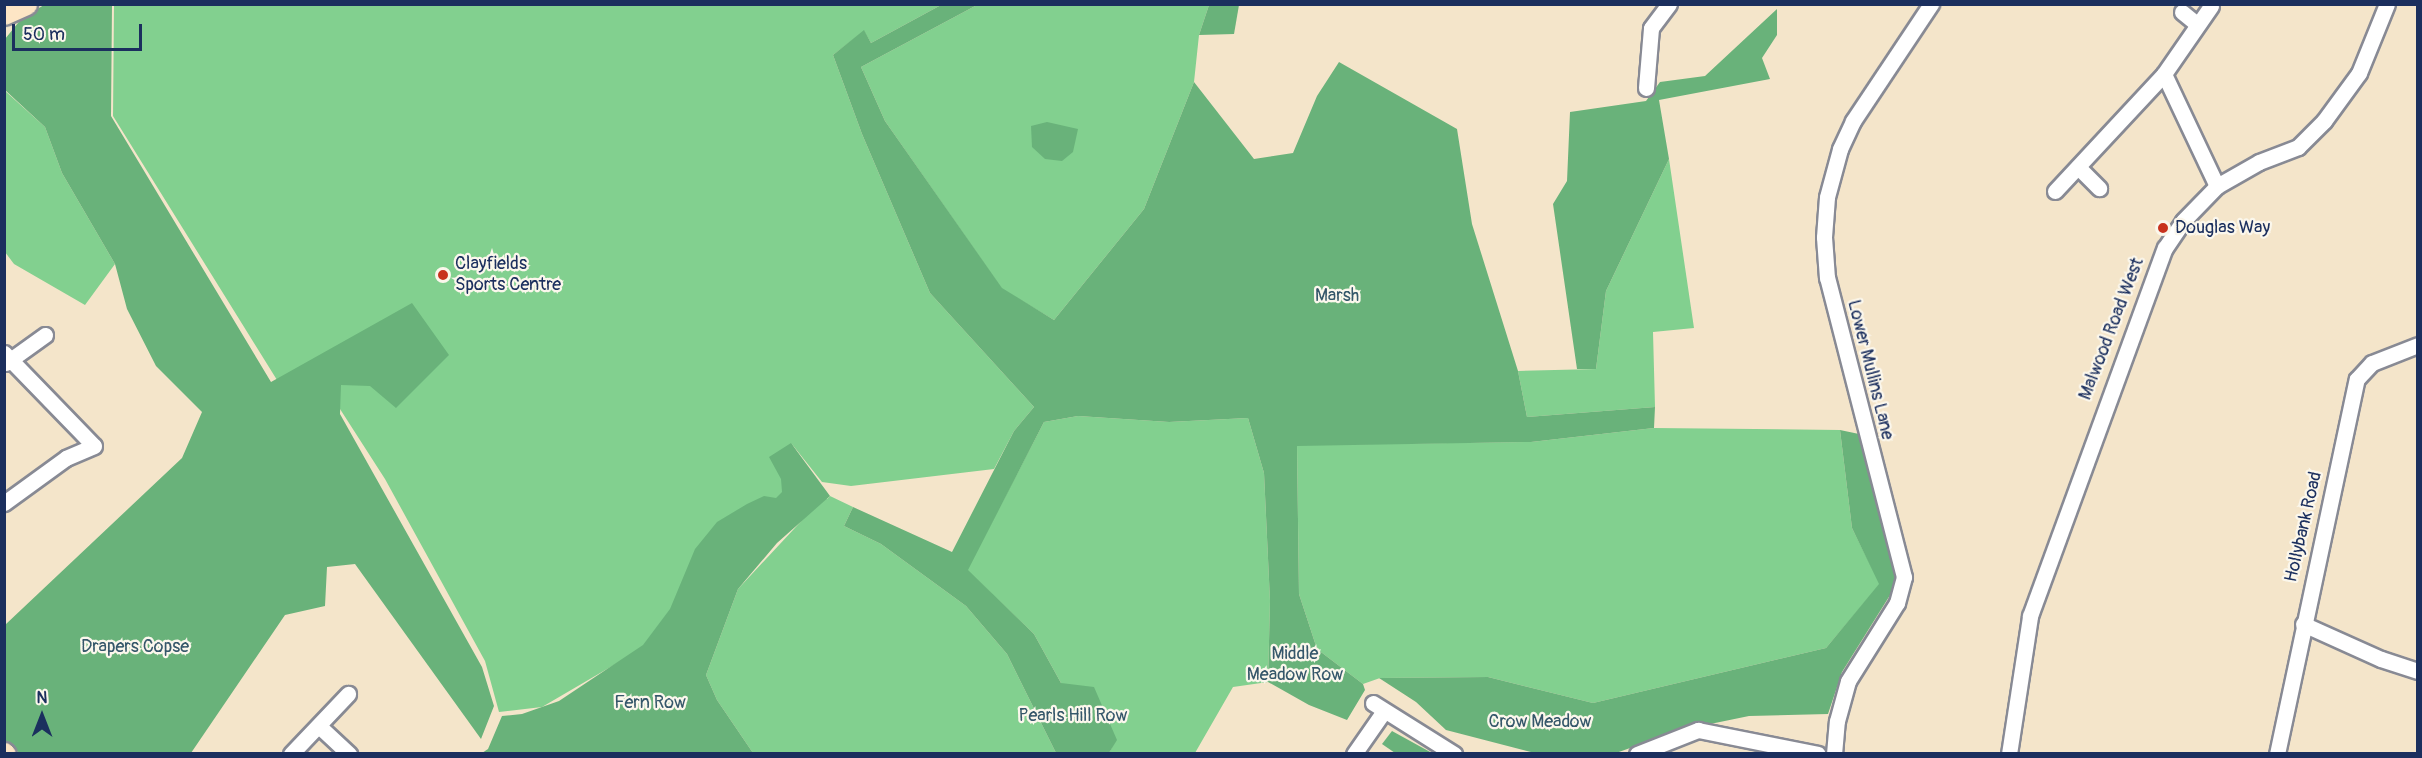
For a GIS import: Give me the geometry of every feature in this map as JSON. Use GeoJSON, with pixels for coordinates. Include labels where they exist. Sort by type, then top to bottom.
{"type":"FeatureCollection","features":[{"type":"Feature","properties":{"kind":"street"},"geometry":{"type":"LineString","coordinates":[[4,14],[26,4]]}},
{"type":"Feature","properties":{"kind":"street"},"geometry":{"type":"LineString","coordinates":[[1646,88],[1651,28],[1669,4]]}},
{"type":"Feature","properties":{"kind":"street","name":"Lower Mullins Lane"},"geometry":{"type":"LineString","coordinates":[[1834,753],[1837,721],[1848,681],[1897,603],[1904,577],[1827,278],[1824,237],[1827,197],[1840,149],[1853,121],[1931,4]]}},
{"type":"Feature","properties":{"kind":"street","name":"Malwood Road West"},"geometry":{"type":"LineString","coordinates":[[2009,753],[2030,616],[2098,422],[2165,248],[2183,221],[2217,186],[2259,162],[2298,147],[2324,121],[2359,73],[2387,4]]}},
{"type":"Feature","properties":{"kind":"street"},"geometry":{"type":"LineString","coordinates":[[2055,191],[2164,74],[2211,6]]}},
{"type":"Feature","properties":{"kind":"street"},"geometry":{"type":"LineString","coordinates":[[2182,12],[2197,24]]}},
{"type":"Feature","properties":{"kind":"street"},"geometry":{"type":"LineString","coordinates":[[2164,74],[2217,186]]}},
{"type":"Feature","properties":{"kind":"street"},"geometry":{"type":"LineString","coordinates":[[2078,167],[2099,188]]}},
{"type":"Feature","properties":{"kind":"street"},"geometry":{"type":"LineString","coordinates":[[4,503],[66,458],[94,446],[7,358],[45,335]]}},
{"type":"Feature","properties":{"kind":"street","name":"Hollybank Road"},"geometry":{"type":"LineString","coordinates":[[2277,753],[2357,379],[2372,363],[2418,345]]}},
{"type":"Feature","properties":{"kind":"street"},"geometry":{"type":"LineString","coordinates":[[2303,624],[2381,659],[2418,671]]}},
{"type":"Feature","properties":{"kind":"street"},"geometry":{"type":"LineString","coordinates":[[291,753],[320,727],[348,694]]}},
{"type":"Feature","properties":{"kind":"street"},"geometry":{"type":"LineString","coordinates":[[1354,753],[1378,707],[1454,753]]}},
{"type":"Feature","properties":{"kind":"street"},"geometry":{"type":"LineString","coordinates":[[320,727],[349,753]]}},
{"type":"Feature","properties":{"kind":"street"},"geometry":{"type":"LineString","coordinates":[[1637,753],[1672,747],[1698,730],[1818,753]]}},
{"type":"Feature","properties":{"kind":"green space","name":"Drapers Copse"},"geometry":{"type":"Polygon","coordinates":[[[44,5],[112,5],[111,116],[271,382],[412,303],[449,355],[396,408],[370,386],[341,385],[340,414],[482,667],[494,706],[481,739],[355,564],[327,567],[325,606],[285,615],[191,753],[24,754],[5,747],[5,625],[182,458],[202,412],[156,366],[127,309],[115,264],[62,173],[45,127],[5,90],[5,39],[22,18],[44,5]]]}},
{"type":"Feature","properties":{"kind":"green space"},"geometry":{"type":"Polygon","coordinates":[[[114,5],[941,5],[871,43],[864,31],[833,55],[862,134],[930,293],[1034,407],[1014,431],[994,469],[851,486],[822,482],[791,443],[827,499],[830,496],[853,507],[844,526],[881,544],[966,606],[1007,654],[1056,753],[753,753],[717,700],[706,675],[738,589],[807,515],[672,631],[542,707],[499,712],[485,661],[385,479],[340,409],[277,380],[113,116],[114,5]]]}},
{"type":"Feature","properties":{"kind":"green space","name":"Marsh"},"geometry":{"type":"Polygon","coordinates":[[[941,5],[977,5],[861,67],[885,121],[1002,288],[1054,320],[1144,209],[1194,82],[1254,159],[1293,153],[1317,96],[1339,62],[1457,129],[1472,224],[1518,371],[1527,417],[1655,407],[1654,428],[1531,442],[1297,446],[1299,594],[1317,649],[1363,684],[1365,690],[1347,720],[1309,705],[1268,682],[1270,601],[1264,473],[1248,418],[1169,422],[1078,416],[1044,422],[968,570],[1034,634],[1061,683],[1094,687],[1117,740],[1109,753],[1056,753],[1007,654],[966,606],[881,544],[844,526],[853,507],[952,552],[1014,431],[1034,407],[930,293],[862,134],[833,55],[864,30],[871,43],[941,5]]]}},
{"type":"Feature","properties":{"kind":"green space"},"geometry":{"type":"Polygon","coordinates":[[[977,5],[1209,5],[1199,35],[1194,82],[1144,209],[1054,320],[1002,289],[885,121],[861,67],[977,5]]]}},
{"type":"Feature","properties":{"kind":"green space"},"geometry":{"type":"Polygon","coordinates":[[[1209,5],[1239,5],[1234,34],[1199,35],[1209,5]]]}},
{"type":"Feature","properties":{"kind":"green space"},"geometry":{"type":"Polygon","coordinates":[[[1777,9],[1777,35],[1762,58],[1770,79],[1659,100],[1669,159],[1606,291],[1596,369],[1577,369],[1553,204],[1567,181],[1570,112],[1646,101],[1660,82],[1705,76],[1777,9]]]}},
{"type":"Feature","properties":{"kind":"green space"},"geometry":{"type":"Polygon","coordinates":[[[4,90],[45,127],[62,173],[115,264],[85,305],[14,264],[5,252],[4,90]]]}},
{"type":"Feature","properties":{"kind":"green space"},"geometry":{"type":"Polygon","coordinates":[[[1047,122],[1078,129],[1073,152],[1062,161],[1045,159],[1032,147],[1031,126],[1047,122]]]}},
{"type":"Feature","properties":{"kind":"green space"},"geometry":{"type":"Polygon","coordinates":[[[1669,159],[1694,328],[1653,332],[1655,407],[1527,417],[1518,371],[1596,369],[1606,291],[1669,159]]]}},
{"type":"Feature","properties":{"kind":"green space"},"geometry":{"type":"Polygon","coordinates":[[[1078,416],[1169,422],[1248,418],[1264,473],[1270,601],[1268,682],[1233,687],[1195,753],[1109,753],[1116,740],[1061,683],[1034,634],[967,570],[1044,422],[1078,416]]]}},
{"type":"Feature","properties":{"kind":"green space"},"geometry":{"type":"Polygon","coordinates":[[[1654,428],[1840,430],[1852,528],[1880,584],[1826,648],[1593,703],[1488,677],[1380,678],[1363,684],[1317,649],[1299,594],[1297,445],[1531,442],[1654,428]]]}},
{"type":"Feature","properties":{"kind":"green space","name":"Crow Meadow"},"geometry":{"type":"Polygon","coordinates":[[[1840,430],[1859,434],[1897,584],[1842,672],[1828,714],[1749,716],[1681,730],[1616,753],[1535,753],[1446,730],[1416,702],[1379,678],[1488,677],[1593,703],[1826,648],[1879,584],[1852,528],[1840,430]]]}},
{"type":"Feature","properties":{"kind":"green space","name":"Fern Row"},"geometry":{"type":"Polygon","coordinates":[[[791,443],[830,496],[777,543],[738,589],[706,675],[717,700],[753,753],[482,753],[488,749],[502,716],[522,714],[559,701],[643,645],[670,609],[695,549],[717,522],[764,496],[776,498],[782,492],[781,479],[769,457],[791,443]]]}},
{"type":"Feature","properties":{"kind":"green space"},"geometry":{"type":"Polygon","coordinates":[[[1392,731],[1432,753],[1395,753],[1382,744],[1392,731]]]}},
{"type":"Feature","properties":{"kind":"place","name":"Douglas Way"},"geometry":{"type":"Point","coordinates":[2163,228]}},
{"type":"Feature","properties":{"kind":"place","name":"Clayfields Sports Centre"},"geometry":{"type":"Point","coordinates":[443,275]}},
{"type":"Feature","properties":{"kind":"park label","name":"Middle Meadow Row"},"geometry":{"type":"Point","coordinates":[1295,665]}},
{"type":"Feature","properties":{"kind":"park label","name":"Pearls Hill Row"},"geometry":{"type":"Point","coordinates":[1073,716]}}]}
